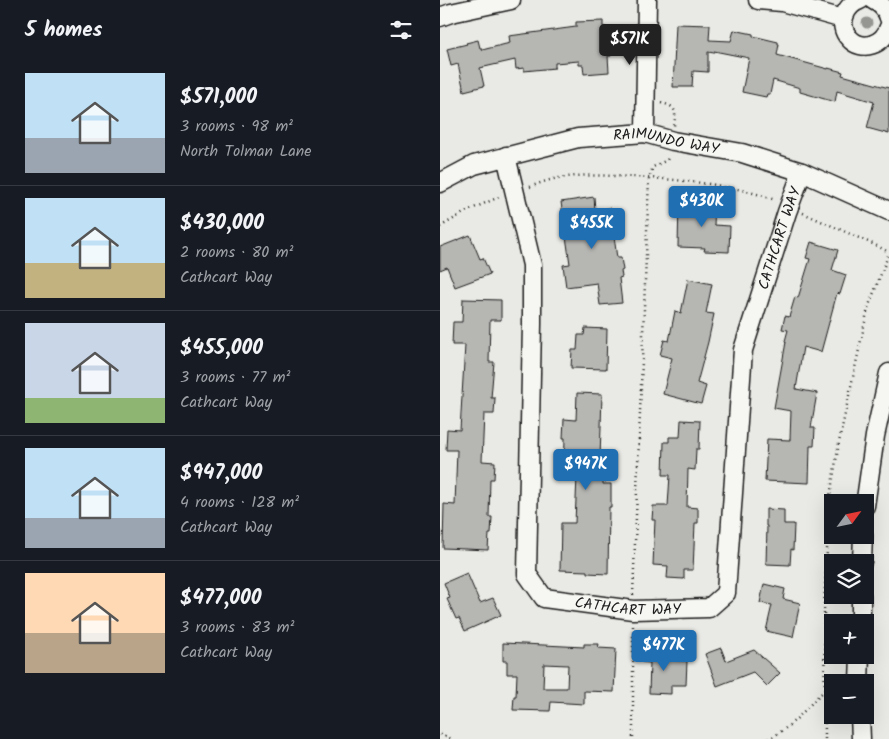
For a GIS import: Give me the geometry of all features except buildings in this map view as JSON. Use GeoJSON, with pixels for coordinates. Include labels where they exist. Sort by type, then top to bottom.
{"type":"FeatureCollection","features":[{"type":"Feature","properties":{"kind":"street"},"geometry":{"type":"LineString","coordinates":[[440,17],[511,0]]}},
{"type":"Feature","properties":{"kind":"street"},"geometry":{"type":"LineString","coordinates":[[645,134],[647,0]]}},
{"type":"Feature","properties":{"kind":"street"},"geometry":{"type":"LineString","coordinates":[[758,0],[782,2],[843,19]]}},
{"type":"Feature","properties":{"kind":"street"},"geometry":{"type":"LineString","coordinates":[[860,0],[850,5],[843,19],[844,31],[849,38],[863,46],[871,45],[884,37],[889,27]]}},
{"type":"Feature","properties":{"kind":"street"},"geometry":{"type":"LineString","coordinates":[[873,0],[885,8],[889,18]]}},
{"type":"Feature","properties":{"kind":"street","name":"RAIMUNDO WAY"},"geometry":{"type":"LineString","coordinates":[[440,183],[474,165],[578,138],[645,134],[742,153],[802,172],[889,211]]}},
{"type":"Feature","properties":{"kind":"street","name":"CATHCART WAY"},"geometry":{"type":"LineString","coordinates":[[506,156],[532,265],[528,574],[544,598],[633,610],[709,608],[726,592],[743,350],[802,172]]}},
{"type":"Feature","properties":{"kind":"street"},"geometry":{"type":"LineString","coordinates":[[867,494],[875,436],[889,373]]}},
{"type":"Feature","properties":{"kind":"street"},"geometry":{"type":"LineString","coordinates":[[860,724],[860,739]]}},
{"type":"Feature","properties":{"kind":"path"},"geometry":{"type":"LineString","coordinates":[[633,739],[633,610],[649,178],[653,167],[667,160],[670,155],[676,114],[670,106],[646,102]]}},
{"type":"Feature","properties":{"kind":"path"},"geometry":{"type":"LineString","coordinates":[[440,227],[467,211],[491,200],[540,183],[567,177],[615,176],[649,178],[744,190],[774,199],[889,253],[868,308],[840,437],[830,496],[824,604],[825,674]]}},
{"type":"Feature","properties":{"kind":"path"},"geometry":{"type":"LineString","coordinates":[[768,739],[780,734],[817,696],[824,692]]}},
{"type":"Feature","properties":{"kind":"path"},"geometry":{"type":"LineString","coordinates":[[825,724],[825,739]]}},
{"type":"Feature","properties":{"kind":"path"},"geometry":{"type":"LineString","coordinates":[[440,734],[452,739]]}}]}
